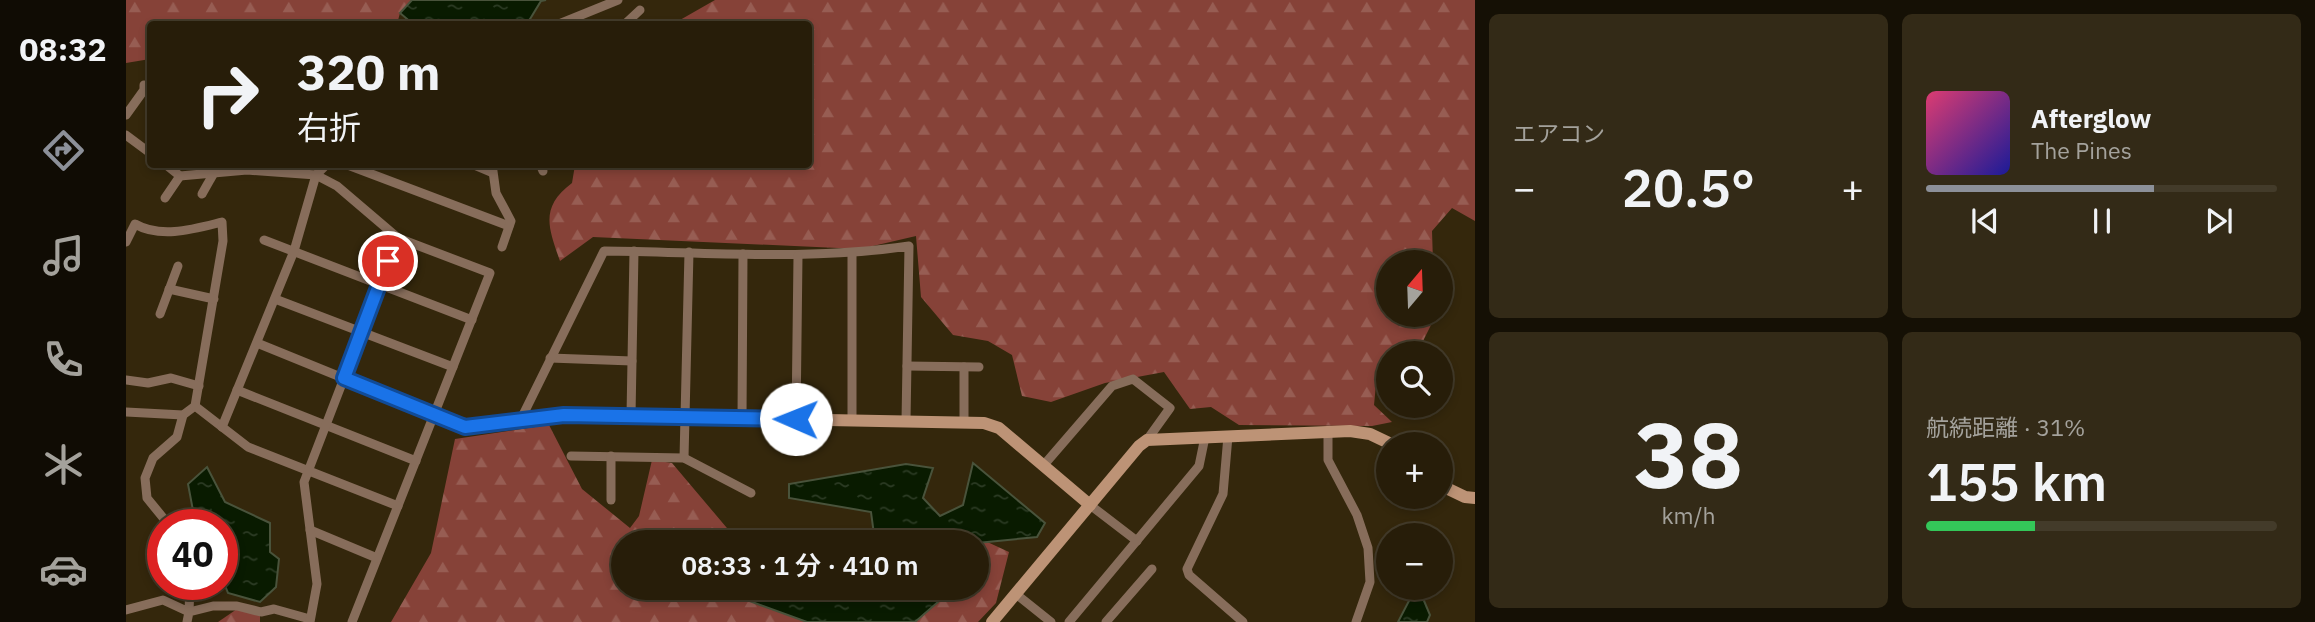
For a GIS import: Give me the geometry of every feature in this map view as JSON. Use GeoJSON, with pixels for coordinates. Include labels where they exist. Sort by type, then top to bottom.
{"type":"FeatureCollection","features":[{"type":"Feature","properties":{"kind":"street"},"geometry":{"type":"LineString","coordinates":[[566,21],[618,0]]}},
{"type":"Feature","properties":{"kind":"street"},"geometry":{"type":"LineString","coordinates":[[628,21],[640,10]]}},
{"type":"Feature","properties":{"kind":"street"},"geometry":{"type":"LineString","coordinates":[[126,115],[129,103],[144,90],[144,85]]}},
{"type":"Feature","properties":{"kind":"street"},"geometry":{"type":"LineString","coordinates":[[126,135],[147,151]]}},
{"type":"Feature","properties":{"kind":"street"},"geometry":{"type":"LineString","coordinates":[[170,168],[180,176],[281,170],[316,174],[337,186],[398,238],[490,273],[352,622]]}},
{"type":"Feature","properties":{"kind":"street"},"geometry":{"type":"LineString","coordinates":[[222,427],[294,251],[316,174],[323,168]]}},
{"type":"Feature","properties":{"kind":"street"},"geometry":{"type":"LineString","coordinates":[[356,168],[509,226]]}},
{"type":"Feature","properties":{"kind":"street"},"geometry":{"type":"LineString","coordinates":[[492,168],[496,193],[511,221],[502,247]]}},
{"type":"Feature","properties":{"kind":"street"},"geometry":{"type":"LineString","coordinates":[[202,194],[215,172]]}},
{"type":"Feature","properties":{"kind":"street"},"geometry":{"type":"LineString","coordinates":[[165,198],[180,176]]}},
{"type":"Feature","properties":{"kind":"street"},"geometry":{"type":"LineString","coordinates":[[126,242],[135,224],[150,231],[174,232],[222,222],[223,241],[195,406],[183,415],[177,438],[153,458],[145,478],[147,498],[156,509]]}},
{"type":"Feature","properties":{"kind":"street"},"geometry":{"type":"LineString","coordinates":[[126,610],[163,600],[189,611],[213,606],[237,606],[261,612],[275,609],[310,621],[317,584],[304,482],[398,238]]}},
{"type":"Feature","properties":{"kind":"street"},"geometry":{"type":"LineString","coordinates":[[264,240],[472,320]]}},
{"type":"Feature","properties":{"kind":"street"},"geometry":{"type":"LineString","coordinates":[[521,419],[604,251],[798,256],[852,255],[909,246],[906,421]]}},
{"type":"Feature","properties":{"kind":"street"},"geometry":{"type":"LineString","coordinates":[[631,416],[634,251]]}},
{"type":"Feature","properties":{"kind":"street"},"geometry":{"type":"LineString","coordinates":[[684,458],[689,252]]}},
{"type":"Feature","properties":{"kind":"street"},"geometry":{"type":"LineString","coordinates":[[742,419],[743,254]]}},
{"type":"Feature","properties":{"kind":"street"},"geometry":{"type":"LineString","coordinates":[[852,255],[852,421]]}},
{"type":"Feature","properties":{"kind":"street"},"geometry":{"type":"LineString","coordinates":[[796,419],[798,256]]}},
{"type":"Feature","properties":{"kind":"street"},"geometry":{"type":"LineString","coordinates":[[160,314],[178,266]]}},
{"type":"Feature","properties":{"kind":"street"},"geometry":{"type":"LineString","coordinates":[[169,289],[214,299]]}},
{"type":"Feature","properties":{"kind":"street"},"geometry":{"type":"LineString","coordinates":[[275,299],[453,368]]}},
{"type":"Feature","properties":{"kind":"street"},"geometry":{"type":"LineString","coordinates":[[257,343],[434,415],[473,427],[521,419],[631,416],[984,422],[999,428],[1136,541]]}},
{"type":"Feature","properties":{"kind":"street"},"geometry":{"type":"LineString","coordinates":[[550,358],[632,361]]}},
{"type":"Feature","properties":{"kind":"street"},"geometry":{"type":"LineString","coordinates":[[907,366],[979,367]]}},
{"type":"Feature","properties":{"kind":"street"},"geometry":{"type":"LineString","coordinates":[[964,367],[964,422]]}},
{"type":"Feature","properties":{"kind":"street"},"geometry":{"type":"LineString","coordinates":[[126,380],[148,383],[171,378],[199,386]]}},
{"type":"Feature","properties":{"kind":"street"},"geometry":{"type":"LineString","coordinates":[[992,622],[1147,440],[1170,408],[1133,379],[1112,386],[1043,466]]}},
{"type":"Feature","properties":{"kind":"street"},"geometry":{"type":"LineString","coordinates":[[237,390],[416,461]]}},
{"type":"Feature","properties":{"kind":"street"},"geometry":{"type":"LineString","coordinates":[[195,406],[248,447],[398,506]]}},
{"type":"Feature","properties":{"kind":"street"},"geometry":{"type":"LineString","coordinates":[[126,412],[183,415]]}},
{"type":"Feature","properties":{"kind":"street"},"geometry":{"type":"LineString","coordinates":[[1147,440],[1328,432],[1370,434],[1376,437]]}},
{"type":"Feature","properties":{"kind":"street"},"geometry":{"type":"LineString","coordinates":[[1328,432],[1328,460],[1357,515],[1368,548],[1370,582],[1356,622]]}},
{"type":"Feature","properties":{"kind":"street"},"geometry":{"type":"LineString","coordinates":[[1228,436],[1223,494],[1187,569],[1189,575],[1243,622]]}},
{"type":"Feature","properties":{"kind":"street"},"geometry":{"type":"LineString","coordinates":[[1075,620],[1199,466],[1205,437]]}},
{"type":"Feature","properties":{"kind":"street"},"geometry":{"type":"LineString","coordinates":[[570,456],[684,458],[751,493]]}},
{"type":"Feature","properties":{"kind":"street"},"geometry":{"type":"LineString","coordinates":[[611,456],[611,500]]}},
{"type":"Feature","properties":{"kind":"street"},"geometry":{"type":"LineString","coordinates":[[1453,491],[1475,498]]}},
{"type":"Feature","properties":{"kind":"street"},"geometry":{"type":"LineString","coordinates":[[310,530],[377,558]]}},
{"type":"Feature","properties":{"kind":"street"},"geometry":{"type":"LineString","coordinates":[[1106,622],[1152,569]]}},
{"type":"Feature","properties":{"kind":"street"},"geometry":{"type":"LineString","coordinates":[[1016,594],[1051,622]]}},
{"type":"Feature","properties":{"kind":"street"},"geometry":{"type":"LineString","coordinates":[[187,622],[189,600]]}},
{"type":"Feature","properties":{"kind":"green space"},"geometry":{"type":"Polygon","coordinates":[[[126,0],[412,0],[400,13],[398,21],[147,21],[147,60],[126,63],[126,0]]]}},
{"type":"Feature","properties":{"kind":"green space"},"geometry":{"type":"Polygon","coordinates":[[[715,0],[1475,0],[1475,221],[1452,208],[1432,231],[1433,250],[1376,250],[1376,327],[1430,327],[1423,341],[1376,341],[1376,418],[1388,418],[1392,422],[1372,426],[1239,425],[1211,407],[1190,409],[1164,372],[1105,383],[1051,402],[1022,396],[1012,355],[988,341],[953,335],[921,297],[916,236],[860,249],[593,237],[560,261],[550,228],[551,209],[562,192],[572,183],[574,168],[812,168],[812,21],[678,21],[715,0]]]}},
{"type":"Feature","properties":{"kind":"green space"},"geometry":{"type":"Polygon","coordinates":[[[549,425],[582,489],[630,528],[639,516],[652,460],[672,463],[729,530],[611,530],[611,600],[747,600],[807,622],[391,622],[431,553],[455,439],[549,425]]]}},
{"type":"Feature","properties":{"kind":"green space"},"geometry":{"type":"Polygon","coordinates":[[[989,543],[1009,552],[996,603],[978,622],[915,622],[940,600],[989,600],[989,543]]]}},
{"type":"Feature","properties":{"kind":"green space"},"geometry":{"type":"Polygon","coordinates":[[[237,609],[260,613],[260,622],[218,622],[237,609]]]}},
{"type":"Feature","properties":{"kind":"water"},"geometry":{"type":"Polygon","coordinates":[[[412,0],[546,0],[541,1],[529,21],[409,21],[400,13],[412,0]]]}},
{"type":"Feature","properties":{"kind":"water"},"geometry":{"type":"Polygon","coordinates":[[[973,463],[1045,523],[1037,537],[989,542],[989,530],[873,530],[871,512],[789,498],[789,484],[906,464],[933,468],[923,498],[940,516],[963,505],[973,463]]]}},
{"type":"Feature","properties":{"kind":"water"},"geometry":{"type":"Polygon","coordinates":[[[207,467],[225,502],[270,523],[270,552],[279,559],[276,587],[260,602],[238,596],[238,509],[193,509],[188,484],[207,467]]]}},
{"type":"Feature","properties":{"kind":"water"},"geometry":{"type":"Polygon","coordinates":[[[747,600],[940,600],[915,622],[807,622],[747,600]]]}},
{"type":"Feature","properties":{"kind":"water"},"geometry":{"type":"Polygon","coordinates":[[[1409,600],[1424,600],[1430,615],[1427,622],[1398,622],[1409,600]]]}},
{"type":"Feature","properties":{"kind":"route"},"geometry":{"type":"LineString","coordinates":[[388,261],[344,378],[465,427],[564,415],[796,419]]}}]}
